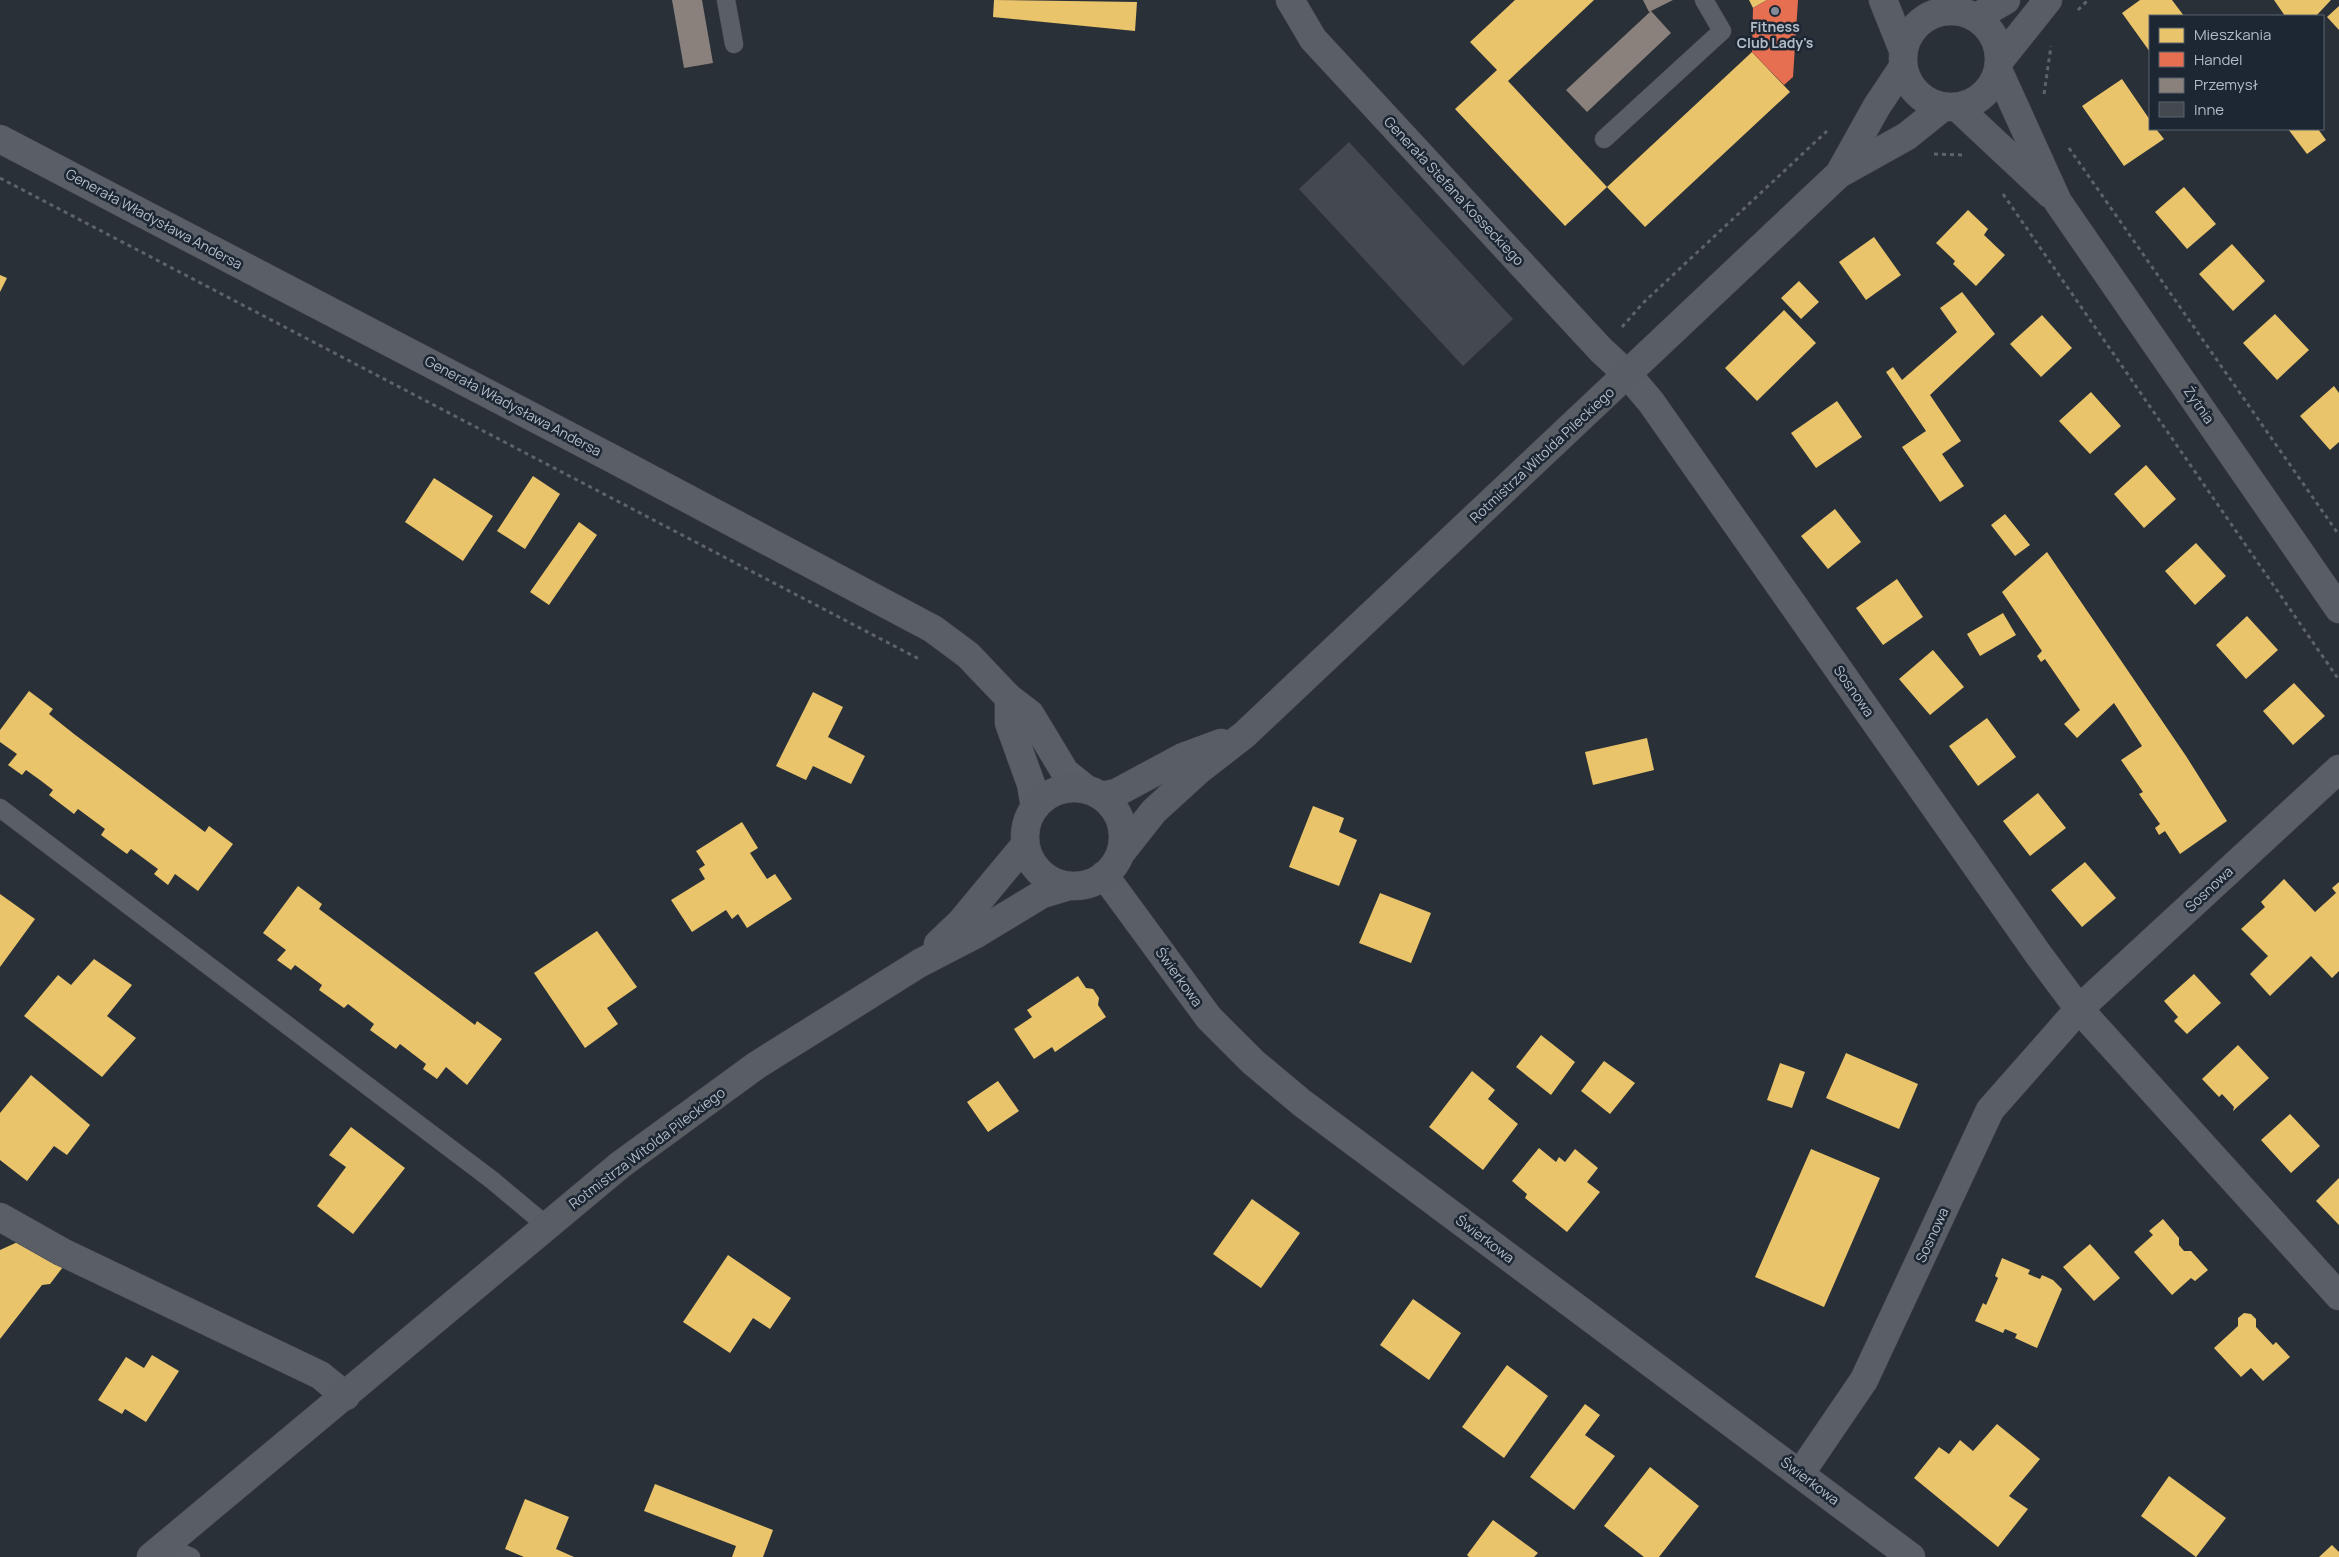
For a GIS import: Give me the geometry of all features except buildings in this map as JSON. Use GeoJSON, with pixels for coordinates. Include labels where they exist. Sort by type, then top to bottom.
{"type":"FeatureCollection","features":[{"type":"Feature","properties":{"kind":"street","name":"Generała Stefana Kosseckiego"},"geometry":{"type":"LineString","coordinates":[[1290,0],[1313,39],[1601,350],[1628,374]]}},
{"type":"Feature","properties":{"kind":"street"},"geometry":{"type":"LineString","coordinates":[[1883,0],[1903,58],[1910,85],[1924,100],[1950,107],[1972,103],[1984,96],[1993,85],[1999,66],[2048,0]]}},
{"type":"Feature","properties":{"kind":"street"},"geometry":{"type":"LineString","coordinates":[[1977,17],[2006,0]]}},
{"type":"Feature","properties":{"kind":"street"},"geometry":{"type":"LineString","coordinates":[[1903,58],[1908,36],[1938,5],[1977,17],[1990,28],[1998,43],[1999,66]]}},
{"type":"Feature","properties":{"kind":"street","name":"Rotmistrza Witolda Pileckiego"},"geometry":{"type":"LineString","coordinates":[[1839,174],[1903,58]]}},
{"type":"Feature","properties":{"kind":"street","name":"Żytnia"},"geometry":{"type":"LineString","coordinates":[[1999,66],[2058,202],[2339,609]]}},
{"type":"Feature","properties":{"kind":"street","name":"Rotmistrza Witolda Pileckiego"},"geometry":{"type":"LineString","coordinates":[[1120,854],[1154,811],[1199,770],[1244,735],[1839,174],[1906,136],[1950,107]]}},
{"type":"Feature","properties":{"kind":"street","name":"Żytnia"},"geometry":{"type":"LineString","coordinates":[[1950,107],[2058,202]]}},
{"type":"Feature","properties":{"kind":"street","name":"Generała Władysława Andersa"},"geometry":{"type":"LineString","coordinates":[[0,139],[622,463],[933,629],[968,654],[1009,698],[1030,714],[1065,772],[1094,793]]}},
{"type":"Feature","properties":{"kind":"street","name":"Sosnowa"},"geometry":{"type":"LineString","coordinates":[[1628,374],[1651,402],[2038,954],[2079,1009],[2339,1296]]}},
{"type":"Feature","properties":{"kind":"street"},"geometry":{"type":"LineString","coordinates":[[1009,698],[1009,723],[1031,784],[1035,807]]}},
{"type":"Feature","properties":{"kind":"street","name":"Rotmistrza Witolda Pileckiego"},"geometry":{"type":"LineString","coordinates":[[1094,793],[1116,793],[1183,757],[1244,735]]}},
{"type":"Feature","properties":{"kind":"street","name":"Sosnowa"},"geometry":{"type":"LineString","coordinates":[[1800,1474],[1864,1380],[1990,1110],[2079,1009],[2339,769]]}},
{"type":"Feature","properties":{"kind":"street"},"geometry":{"type":"LineString","coordinates":[[1070,788],[1094,793],[1113,807],[1121,822],[1124,838],[1120,854],[1112,868],[1104,875],[1085,885],[1069,886],[1053,882],[1040,873],[1030,860],[1024,845],[1025,829],[1030,813],[1040,800],[1054,791],[1070,788]]}},
{"type":"Feature","properties":{"kind":"street","name":"Rotmistrza Witolda Pileckiego"},"geometry":{"type":"LineString","coordinates":[[920,963],[961,922],[1024,845]]}},
{"type":"Feature","properties":{"kind":"street","name":"Świerkowa"},"geometry":{"type":"LineString","coordinates":[[1104,875],[1209,1018],[1252,1062],[1302,1103],[1911,1557]]}},
{"type":"Feature","properties":{"kind":"street","name":"Rotmistrza Witolda Pileckiego"},"geometry":{"type":"LineString","coordinates":[[157,1552],[346,1396],[620,1165],[757,1065],[920,963],[976,934],[1042,894],[1069,886]]}},
{"type":"Feature","properties":{"kind":"street"},"geometry":{"type":"LineString","coordinates":[[0,1217],[62,1252],[320,1375],[346,1396]]}},
{"type":"Feature","properties":{"kind":"lane"},"geometry":{"type":"LineString","coordinates":[[726,0],[734,44]]}},
{"type":"Feature","properties":{"kind":"lane"},"geometry":{"type":"LineString","coordinates":[[1604,139],[1722,31],[1704,0]]}},
{"type":"Feature","properties":{"kind":"lane"},"geometry":{"type":"LineString","coordinates":[[0,808],[492,1180],[547,1226]]}},
{"type":"Feature","properties":{"kind":"lane"},"geometry":{"type":"LineString","coordinates":[[157,1552],[191,1557]]}},
{"type":"Feature","properties":{"kind":"path"},"geometry":{"type":"LineString","coordinates":[[1601,350],[1643,303],[1828,130]]}},
{"type":"Feature","properties":{"kind":"path"},"geometry":{"type":"LineString","coordinates":[[2064,142],[2339,535]]}},
{"type":"Feature","properties":{"kind":"path"},"geometry":{"type":"LineString","coordinates":[[0,178],[928,664]]}},
{"type":"Feature","properties":{"kind":"path"},"geometry":{"type":"LineString","coordinates":[[1999,189],[2339,680]]}},
{"type":"Feature","properties":{"kind":"place","name":"Fitness Club Lady's"},"geometry":{"type":"Point","coordinates":[1775,11]}}]}
